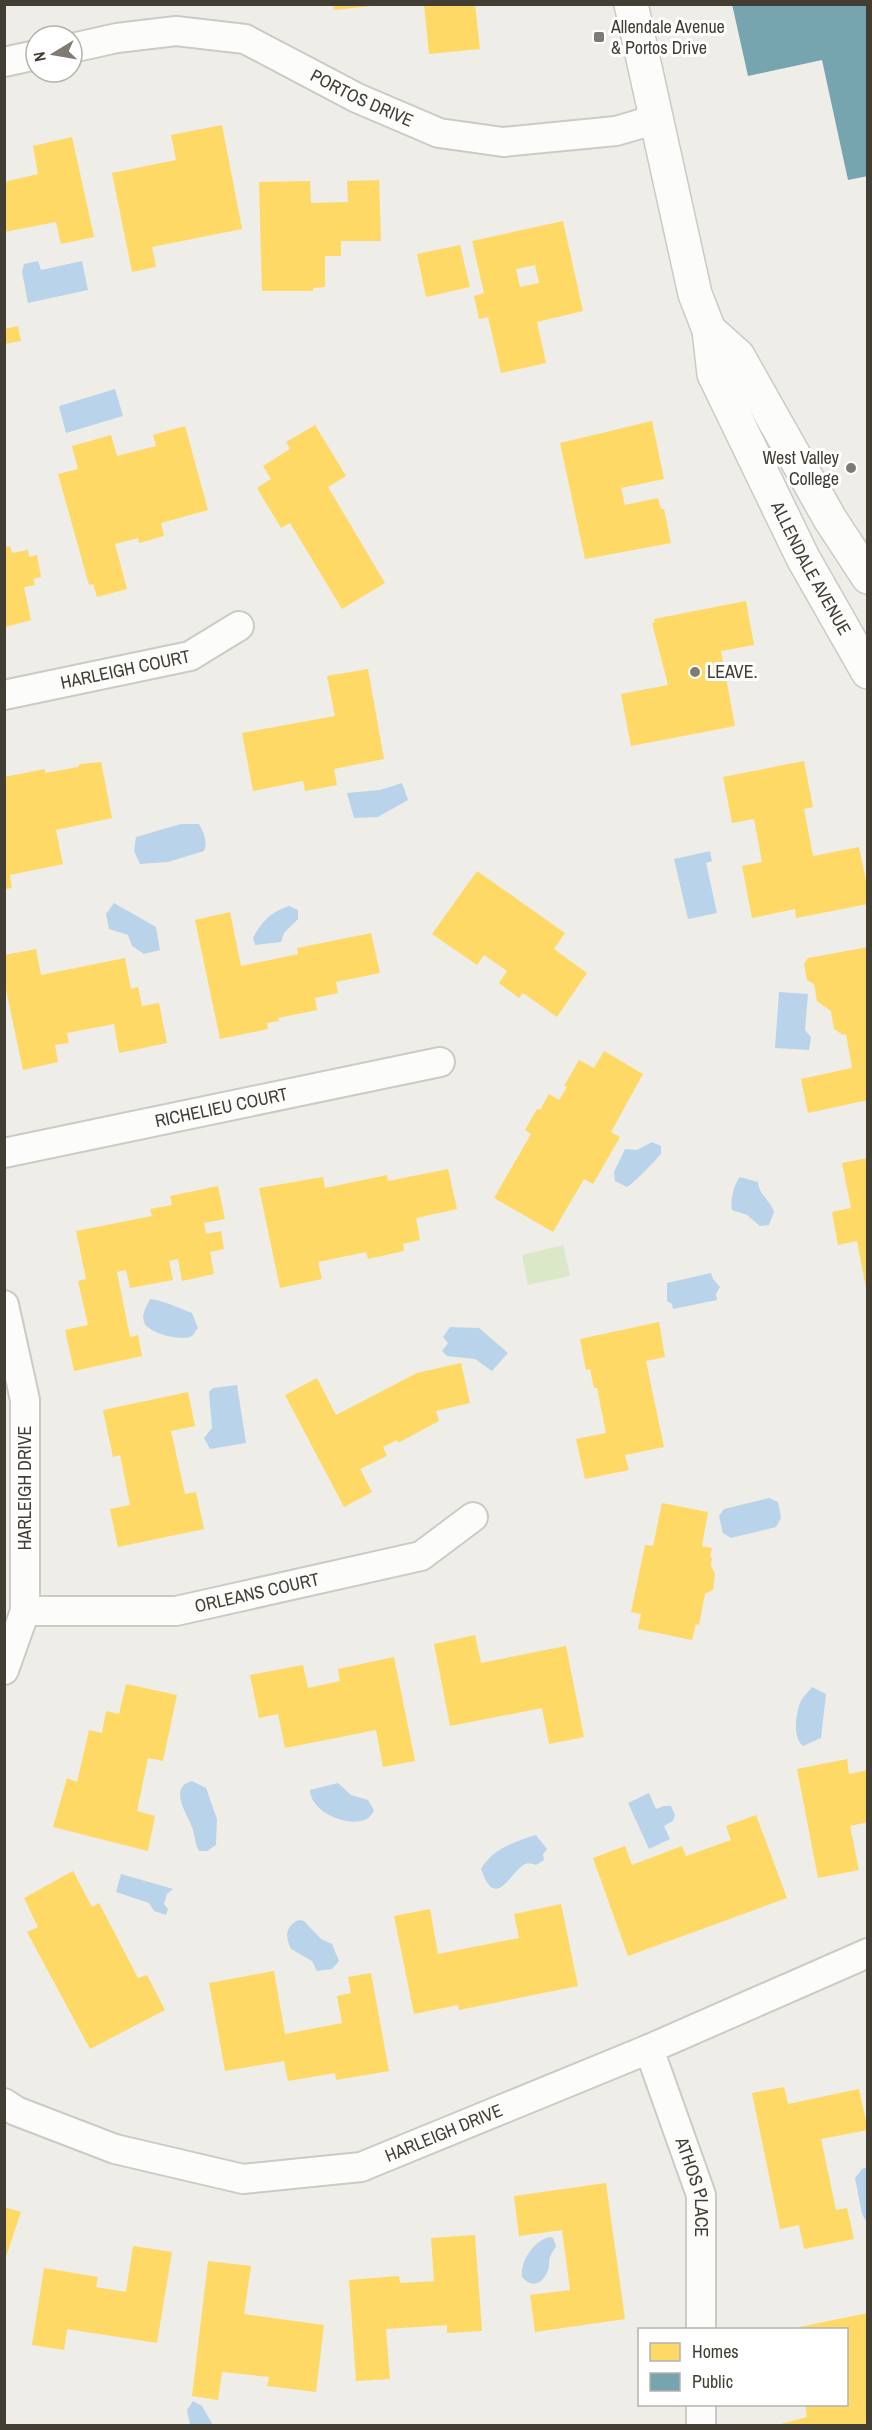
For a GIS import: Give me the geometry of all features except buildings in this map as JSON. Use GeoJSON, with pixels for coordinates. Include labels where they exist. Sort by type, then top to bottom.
{"type":"FeatureCollection","features":[{"type":"Feature","properties":{"kind":"street","name":"ALLENDALE AVENUE"},"geometry":{"type":"LineString","coordinates":[[631,4],[695,294],[710,330],[714,374],[803,558],[867,672]]}},
{"type":"Feature","properties":{"kind":"street","name":"PORTOS DRIVE"},"geometry":{"type":"LineString","coordinates":[[84,45],[117,38],[176,31],[245,39],[357,98],[439,133],[503,142],[616,131],[657,119]]}},
{"type":"Feature","properties":{"kind":"street"},"geometry":{"type":"LineString","coordinates":[[4,62],[24,58]]}},
{"type":"Feature","properties":{"kind":"street","name":"ALLENDALE AVENUE"},"geometry":{"type":"LineString","coordinates":[[710,330],[738,356],[830,519],[867,577]]}},
{"type":"Feature","properties":{"kind":"street","name":"HARLEIGH COURT"},"geometry":{"type":"LineString","coordinates":[[4,695],[190,656],[239,626]]}},
{"type":"Feature","properties":{"kind":"street","name":"RICHELIEU COURT"},"geometry":{"type":"LineString","coordinates":[[4,1153],[440,1062]]}},
{"type":"Feature","properties":{"kind":"street","name":"HARLEIGH DRIVE"},"geometry":{"type":"LineString","coordinates":[[4,1305],[25,1400],[25,1611],[4,1670]]}},
{"type":"Feature","properties":{"kind":"street","name":"ORLEANS COURT"},"geometry":{"type":"LineString","coordinates":[[25,1611],[176,1611],[421,1556],[473,1517]]}},
{"type":"Feature","properties":{"kind":"street","name":"HARLEIGH DRIVE"},"geometry":{"type":"LineString","coordinates":[[4,2103],[16,2111],[115,2149],[243,2179],[361,2167],[649,2049],[867,1953]]}},
{"type":"Feature","properties":{"kind":"street","name":"ATHOS PLACE"},"geometry":{"type":"LineString","coordinates":[[649,2049],[701,2195],[701,2328]]}},
{"type":"Feature","properties":{"kind":"street"},"geometry":{"type":"LineString","coordinates":[[701,2406],[701,2426]]}},
{"type":"Feature","properties":{"kind":"green space"},"geometry":{"type":"Polygon","coordinates":[[[563,1245],[570,1276],[528,1285],[522,1255],[563,1245]]]}},
{"type":"Feature","properties":{"kind":"water"},"geometry":{"type":"Polygon","coordinates":[[[38,261],[41,270],[82,261],[88,290],[28,303],[22,272],[24,264],[38,261]]]}},
{"type":"Feature","properties":{"kind":"water"},"geometry":{"type":"Polygon","coordinates":[[[115,389],[123,416],[66,433],[59,406],[115,389]]]}},
{"type":"Feature","properties":{"kind":"water"},"geometry":{"type":"Polygon","coordinates":[[[402,783],[408,800],[378,817],[354,818],[347,793],[380,790],[402,783]]]}},
{"type":"Feature","properties":{"kind":"water"},"geometry":{"type":"Polygon","coordinates":[[[181,824],[199,824],[205,838],[204,851],[168,862],[140,864],[134,851],[136,837],[181,824]]]}},
{"type":"Feature","properties":{"kind":"water"},"geometry":{"type":"Polygon","coordinates":[[[710,851],[712,861],[706,863],[717,913],[688,919],[674,859],[710,851]]]}},
{"type":"Feature","properties":{"kind":"water"},"geometry":{"type":"Polygon","coordinates":[[[114,903],[156,927],[160,950],[144,954],[132,946],[128,935],[109,929],[106,914],[114,903]]]}},
{"type":"Feature","properties":{"kind":"water"},"geometry":{"type":"Polygon","coordinates":[[[289,906],[298,910],[298,919],[284,933],[281,942],[255,945],[253,938],[263,922],[277,911],[289,906]]]}},
{"type":"Feature","properties":{"kind":"water"},"geometry":{"type":"Polygon","coordinates":[[[779,992],[808,994],[805,1030],[811,1037],[809,1050],[775,1048],[779,992]]]}},
{"type":"Feature","properties":{"kind":"water"},"geometry":{"type":"Polygon","coordinates":[[[652,1142],[661,1146],[661,1154],[627,1187],[615,1181],[614,1172],[625,1149],[637,1150],[652,1142]]]}},
{"type":"Feature","properties":{"kind":"water"},"geometry":{"type":"Polygon","coordinates":[[[740,1177],[758,1182],[760,1190],[774,1212],[769,1225],[760,1226],[747,1215],[732,1210],[733,1193],[740,1177]]]}},
{"type":"Feature","properties":{"kind":"water"},"geometry":{"type":"Polygon","coordinates":[[[711,1273],[720,1287],[716,1294],[717,1300],[673,1309],[672,1304],[667,1301],[667,1283],[711,1273]]]}},
{"type":"Feature","properties":{"kind":"water"},"geometry":{"type":"Polygon","coordinates":[[[150,1299],[192,1313],[198,1328],[192,1336],[187,1338],[152,1330],[143,1319],[150,1299]]]}},
{"type":"Feature","properties":{"kind":"water"},"geometry":{"type":"Polygon","coordinates":[[[450,1327],[479,1328],[508,1353],[492,1371],[475,1359],[447,1356],[442,1351],[448,1343],[443,1337],[450,1327]]]}},
{"type":"Feature","properties":{"kind":"water"},"geometry":{"type":"Polygon","coordinates":[[[237,1385],[246,1443],[210,1449],[204,1438],[212,1428],[209,1392],[213,1388],[237,1385]]]}},
{"type":"Feature","properties":{"kind":"water"},"geometry":{"type":"Polygon","coordinates":[[[769,1498],[778,1502],[781,1518],[776,1527],[731,1538],[723,1533],[719,1516],[724,1509],[769,1498]]]}},
{"type":"Feature","properties":{"kind":"water"},"geometry":{"type":"Polygon","coordinates":[[[812,1687],[826,1694],[821,1738],[803,1746],[796,1732],[797,1714],[801,1701],[812,1687]]]}},
{"type":"Feature","properties":{"kind":"water"},"geometry":{"type":"Polygon","coordinates":[[[192,1781],[206,1788],[217,1819],[216,1845],[207,1851],[199,1851],[181,1801],[181,1789],[192,1781]]]}},
{"type":"Feature","properties":{"kind":"water"},"geometry":{"type":"Polygon","coordinates":[[[338,1783],[351,1795],[368,1800],[374,1810],[369,1817],[361,1821],[350,1822],[319,1808],[312,1799],[310,1790],[338,1783]]]}},
{"type":"Feature","properties":{"kind":"water"},"geometry":{"type":"Polygon","coordinates":[[[649,1793],[656,1809],[671,1806],[675,1815],[673,1821],[664,1826],[670,1839],[649,1849],[628,1803],[649,1793]]]}},
{"type":"Feature","properties":{"kind":"water"},"geometry":{"type":"Polygon","coordinates":[[[536,1835],[547,1849],[543,1854],[544,1860],[536,1865],[525,1864],[501,1887],[496,1889],[491,1887],[481,1869],[491,1856],[505,1847],[536,1835]]]}},
{"type":"Feature","properties":{"kind":"water"},"geometry":{"type":"Polygon","coordinates":[[[121,1874],[173,1889],[167,1894],[164,1904],[168,1909],[166,1915],[154,1911],[149,1903],[116,1892],[121,1874]]]}},
{"type":"Feature","properties":{"kind":"water"},"geometry":{"type":"Polygon","coordinates":[[[299,1920],[304,1921],[321,1939],[332,1944],[339,1961],[332,1969],[317,1971],[312,1961],[291,1949],[288,1941],[289,1928],[299,1920]]]}},
{"type":"Feature","properties":{"kind":"water"},"geometry":{"type":"Polygon","coordinates":[[[868,2167],[867,2223],[862,2214],[855,2178],[862,2169],[868,2167]]]}},
{"type":"Feature","properties":{"kind":"water"},"geometry":{"type":"Polygon","coordinates":[[[553,2238],[556,2246],[550,2257],[546,2275],[540,2282],[530,2283],[522,2277],[523,2264],[529,2252],[539,2242],[553,2238]]]}},
{"type":"Feature","properties":{"kind":"water"},"geometry":{"type":"Polygon","coordinates":[[[193,2401],[202,2406],[213,2425],[190,2425],[187,2410],[193,2401]]]}},
{"type":"Feature","properties":{"kind":"place","name":"Allendale Avenue & Portos Drive"},"geometry":{"type":"Point","coordinates":[599,37]}},
{"type":"Feature","properties":{"kind":"place","name":"West Valley College"},"geometry":{"type":"Point","coordinates":[851,468]}},
{"type":"Feature","properties":{"kind":"place","name":"LEAVE."},"geometry":{"type":"Point","coordinates":[695,672]}}]}
